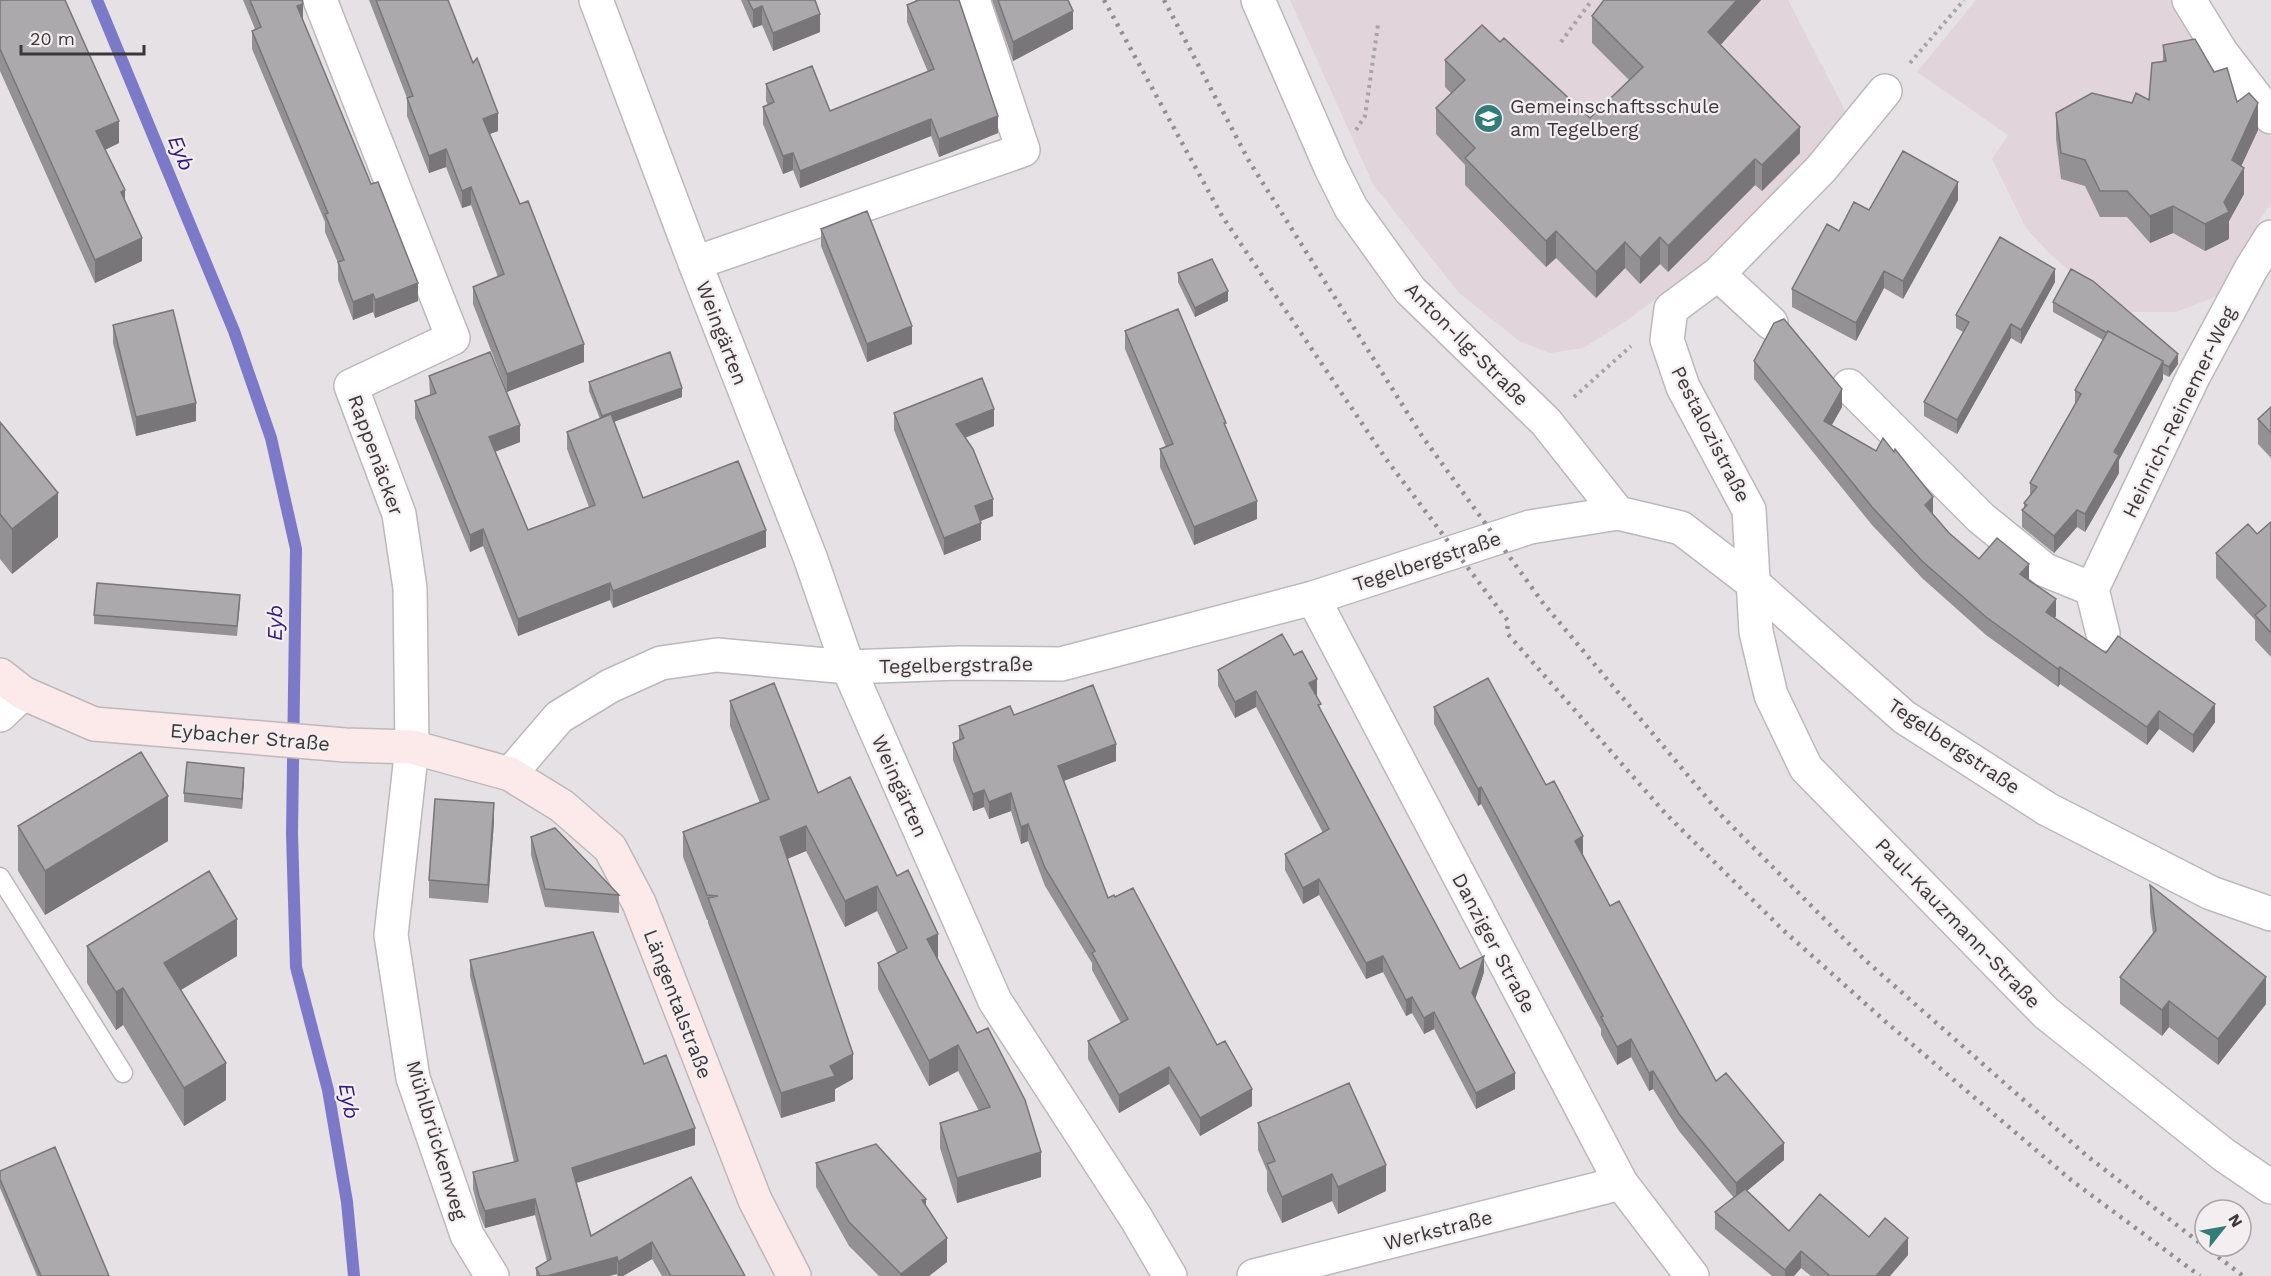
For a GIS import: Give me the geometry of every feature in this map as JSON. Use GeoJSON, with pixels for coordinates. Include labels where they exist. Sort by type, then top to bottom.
{"type":"FeatureCollection","features":[{"type":"Feature","properties":{"kind":"main road","name":"Eybacher Straße"},"geometry":{"type":"LineString","coordinates":[[8,694],[94,724],[345,745],[412,747],[510,774]]}},
{"type":"Feature","properties":{"kind":"main road","name":"Längentalstraße"},"geometry":{"type":"LineString","coordinates":[[510,774],[562,806],[610,848],[639,903],[755,1200],[794,1276]]}},
{"type":"Feature","properties":{"kind":"street","name":"Rappenäcker"},"geometry":{"type":"LineString","coordinates":[[320,0],[453,339],[351,386],[399,514],[410,588],[412,747]]}},
{"type":"Feature","properties":{"kind":"street","name":"Weingärten"},"geometry":{"type":"LineString","coordinates":[[596,0],[695,263],[810,557],[848,667],[995,1000],[1136,1218],[1170,1276]]}},
{"type":"Feature","properties":{"kind":"street","name":"Weingärten"},"geometry":{"type":"LineString","coordinates":[[695,263],[1023,150],[973,0]]}},
{"type":"Feature","properties":{"kind":"street","name":"Anton-Ilg-Straße"},"geometry":{"type":"LineString","coordinates":[[1258,0],[1331,168],[1351,208],[1410,290],[1546,422],[1618,513]]}},
{"type":"Feature","properties":{"kind":"street"},"geometry":{"type":"LineString","coordinates":[[2189,0],[2221,52],[2271,117]]}},
{"type":"Feature","properties":{"kind":"street"},"geometry":{"type":"LineString","coordinates":[[1671,309],[1718,274],[1821,169],[1886,91]]}},
{"type":"Feature","properties":{"kind":"street","name":"Heinrich-Reinemer-Weg"},"geometry":{"type":"LineString","coordinates":[[2092,589],[2193,377],[2251,268],[2271,237]]}},
{"type":"Feature","properties":{"kind":"street"},"geometry":{"type":"LineString","coordinates":[[1718,274],[1771,323]]}},
{"type":"Feature","properties":{"kind":"street","name":"Pestalozistraße"},"geometry":{"type":"LineString","coordinates":[[1671,309],[1667,340],[1683,387],[1749,510],[1754,584]]}},
{"type":"Feature","properties":{"kind":"street"},"geometry":{"type":"LineString","coordinates":[[1849,386],[1981,518],[2045,570],[2092,589],[2103,634]]}},
{"type":"Feature","properties":{"kind":"street","name":"Tegelbergstraße"},"geometry":{"type":"LineString","coordinates":[[510,774],[559,717],[610,686],[661,663],[717,655],[848,667],[959,663],[1061,664],[1313,598],[1530,527],[1618,513],[1681,528],[1754,584],[1904,717],[2047,808],[2211,893],[2271,914]]}},
{"type":"Feature","properties":{"kind":"street","name":"Paul-Kauzmann-Straße"},"geometry":{"type":"LineString","coordinates":[[1754,584],[1756,632],[1771,695],[1806,768],[2046,1013],[2224,1155],[2271,1187]]}},
{"type":"Feature","properties":{"kind":"street","name":"Danziger Straße"},"geometry":{"type":"LineString","coordinates":[[1313,598],[1621,1183],[1692,1276]]}},
{"type":"Feature","properties":{"kind":"street","name":"Mühlbrückenweg"},"geometry":{"type":"LineString","coordinates":[[412,747],[391,935],[413,1078],[467,1235],[492,1276]]}},
{"type":"Feature","properties":{"kind":"street","name":"Werkstraße"},"geometry":{"type":"LineString","coordinates":[[1254,1276],[1621,1183]]}},
{"type":"Feature","properties":{"kind":"lane"},"geometry":{"type":"LineString","coordinates":[[0,877],[123,1073]]}},
{"type":"Feature","properties":{"kind":"path"},"geometry":{"type":"LineString","coordinates":[[1562,42],[1592,0]]}},
{"type":"Feature","properties":{"kind":"path"},"geometry":{"type":"LineString","coordinates":[[1886,91],[1964,0]]}},
{"type":"Feature","properties":{"kind":"path"},"geometry":{"type":"LineString","coordinates":[[1331,168],[1365,116],[1378,25]]}},
{"type":"Feature","properties":{"kind":"path"},"geometry":{"type":"LineString","coordinates":[[1546,422],[1671,309]]}},
{"type":"Feature","properties":{"kind":"shaded area"},"geometry":{"type":"Polygon","coordinates":[[[1290,0],[1788,0],[1848,116],[1782,196],[1708,260],[1626,321],[1583,348],[1550,353],[1519,341],[1459,293],[1373,184],[1290,0]]]}},
{"type":"Feature","properties":{"kind":"shaded area"},"geometry":{"type":"Polygon","coordinates":[[[1976,0],[2171,0],[2259,124],[2271,137],[2271,204],[2260,219],[2223,294],[2176,312],[2132,312],[2072,273],[2050,254],[2026,228],[1992,159],[2008,135],[1917,72],[1976,0]]]}},
{"type":"Feature","properties":{"kind":"building"},"geometry":{"type":"Polygon","coordinates":[[[0,0],[65,0],[119,121],[96,131],[125,190],[121,192],[142,238],[95,260],[0,49],[0,0]]]}},
{"type":"Feature","properties":{"kind":"building"},"geometry":{"type":"Polygon","coordinates":[[[250,0],[302,0],[303,4],[297,6],[371,184],[378,182],[418,283],[375,300],[373,294],[353,302],[338,262],[344,260],[325,214],[328,213],[252,31],[261,27],[250,0]]]}},
{"type":"Feature","properties":{"kind":"building"},"geometry":{"type":"Polygon","coordinates":[[[376,0],[448,0],[473,63],[477,58],[498,113],[483,119],[520,204],[528,201],[584,344],[507,374],[473,287],[504,274],[471,187],[462,191],[446,149],[429,156],[407,98],[413,96],[376,0]]]}},
{"type":"Feature","properties":{"kind":"building"},"geometry":{"type":"Polygon","coordinates":[[[748,0],[815,0],[820,14],[773,33],[762,6],[753,10],[748,0]]]}},
{"type":"Feature","properties":{"kind":"building"},"geometry":{"type":"Polygon","coordinates":[[[919,0],[959,0],[998,116],[939,139],[931,119],[800,171],[793,153],[783,156],[763,107],[774,102],[766,84],[812,66],[830,111],[934,69],[907,5],[919,0]]]}},
{"type":"Feature","properties":{"kind":"building"},"geometry":{"type":"Polygon","coordinates":[[[998,0],[1068,0],[1073,11],[1013,42],[998,0]]]}},
{"type":"Feature","properties":{"kind":"building"},"geometry":{"type":"Polygon","coordinates":[[[1604,0],[1737,0],[1708,32],[1800,127],[1762,165],[1755,159],[1668,246],[1660,237],[1640,258],[1625,242],[1596,272],[1556,231],[1546,241],[1465,158],[1475,148],[1436,108],[1465,80],[1445,60],[1482,25],[1500,42],[1504,38],[1590,118],[1643,67],[1592,16],[1604,0]]]}},
{"type":"Feature","properties":{"kind":"building"},"geometry":{"type":"Polygon","coordinates":[[[2195,39],[2214,72],[2227,68],[2237,102],[2249,93],[2258,103],[2232,160],[2244,168],[2224,202],[2229,212],[2205,224],[2173,206],[2150,216],[2127,191],[2100,191],[2085,160],[2061,153],[2056,113],[2092,93],[2132,103],[2136,93],[2149,100],[2152,63],[2166,61],[2163,45],[2195,39]]]}},
{"type":"Feature","properties":{"kind":"building"},"geometry":{"type":"Polygon","coordinates":[[[1903,151],[1958,182],[1903,281],[1884,271],[1856,323],[1792,289],[1827,224],[1839,231],[1854,202],[1869,210],[1903,151]]]}},
{"type":"Feature","properties":{"kind":"building"},"geometry":{"type":"Polygon","coordinates":[[[867,211],[912,326],[867,344],[821,229],[867,211]]]}},
{"type":"Feature","properties":{"kind":"building"},"geometry":{"type":"Polygon","coordinates":[[[2000,237],[2055,269],[2021,330],[2011,324],[1957,420],[1924,402],[1969,322],[1956,315],[2000,237]]]}},
{"type":"Feature","properties":{"kind":"building"},"geometry":{"type":"Polygon","coordinates":[[[1212,259],[1228,291],[1195,308],[1178,273],[1212,259]]]}},
{"type":"Feature","properties":{"kind":"building"},"geometry":{"type":"Polygon","coordinates":[[[2071,269],[2093,281],[2178,354],[2169,367],[2163,364],[2163,361],[2053,302],[2071,269]]]}},
{"type":"Feature","properties":{"kind":"building"},"geometry":{"type":"Polygon","coordinates":[[[1178,309],[1257,501],[1194,527],[1160,449],[1173,444],[1125,331],[1178,309]]]}},
{"type":"Feature","properties":{"kind":"building"},"geometry":{"type":"Polygon","coordinates":[[[173,310],[196,403],[136,417],[113,325],[173,310]]]}},
{"type":"Feature","properties":{"kind":"building"},"geometry":{"type":"Polygon","coordinates":[[[1784,319],[1842,389],[1824,421],[1876,451],[1883,438],[1894,452],[1895,449],[1933,497],[1925,505],[1949,533],[1979,559],[1997,538],[2029,564],[2020,574],[2056,599],[2046,612],[2106,653],[2118,636],[2215,704],[2193,735],[2159,711],[2147,727],[2060,667],[2058,669],[1986,617],[1922,561],[1872,507],[1754,361],[1774,323],[1784,319]]]}},
{"type":"Feature","properties":{"kind":"building"},"geometry":{"type":"Polygon","coordinates":[[[2108,331],[2163,361],[2114,452],[2119,455],[2085,514],[2077,510],[2054,536],[2022,510],[2027,505],[2024,503],[2037,487],[2030,483],[2081,394],[2075,390],[2108,331]]]}},
{"type":"Feature","properties":{"kind":"building"},"geometry":{"type":"Polygon","coordinates":[[[490,352],[520,425],[489,437],[528,530],[595,505],[567,432],[611,414],[643,498],[738,461],[766,530],[613,591],[610,583],[518,619],[483,529],[470,535],[415,401],[436,393],[429,376],[490,352]]]}},
{"type":"Feature","properties":{"kind":"building"},"geometry":{"type":"Polygon","coordinates":[[[670,352],[682,388],[602,416],[589,382],[670,352]]]}},
{"type":"Feature","properties":{"kind":"building"},"geometry":{"type":"Polygon","coordinates":[[[982,378],[994,409],[956,424],[973,449],[993,499],[975,506],[981,523],[944,538],[894,413],[982,378]]]}},
{"type":"Feature","properties":{"kind":"building"},"geometry":{"type":"Polygon","coordinates":[[[2271,407],[2271,433],[2258,419],[2271,407]]]}},
{"type":"Feature","properties":{"kind":"building"},"geometry":{"type":"Polygon","coordinates":[[[0,422],[58,493],[12,529],[0,514],[0,422]]]}},
{"type":"Feature","properties":{"kind":"building"},"geometry":{"type":"Polygon","coordinates":[[[2271,522],[2271,633],[2255,615],[2266,606],[2216,553],[2248,524],[2257,534],[2271,522]]]}},
{"type":"Feature","properties":{"kind":"building"},"geometry":{"type":"Polygon","coordinates":[[[97,583],[240,595],[237,626],[94,615],[97,583]]]}},
{"type":"Feature","properties":{"kind":"building"},"geometry":{"type":"Polygon","coordinates":[[[1282,634],[1294,655],[1302,651],[1317,679],[1309,683],[1321,704],[1318,705],[1460,969],[1484,956],[1472,993],[1515,1073],[1476,1093],[1434,1012],[1424,1018],[1412,997],[1406,1000],[1383,956],[1366,963],[1319,879],[1303,888],[1285,854],[1329,829],[1256,691],[1235,702],[1218,670],[1282,634]]]}},
{"type":"Feature","properties":{"kind":"building"},"geometry":{"type":"Polygon","coordinates":[[[1488,678],[1546,785],[1554,781],[1583,836],[1575,841],[1610,906],[1619,901],[1716,1081],[1726,1073],[1784,1143],[1736,1183],[1679,1114],[1653,1071],[1649,1073],[1631,1039],[1617,1047],[1601,1017],[1603,1016],[1481,787],[1478,789],[1434,707],[1488,678]]]}},
{"type":"Feature","properties":{"kind":"building"},"geometry":{"type":"Polygon","coordinates":[[[774,683],[818,793],[850,777],[897,876],[908,870],[938,934],[927,939],[977,1033],[988,1028],[1025,1100],[1041,1152],[957,1178],[940,1123],[990,1107],[958,1045],[929,1061],[878,963],[907,948],[877,886],[845,901],[806,826],[780,837],[853,1054],[830,1066],[835,1076],[781,1093],[708,898],[718,896],[707,895],[683,832],[769,799],[730,701],[774,683]]]}},
{"type":"Feature","properties":{"kind":"building"},"geometry":{"type":"Polygon","coordinates":[[[1093,685],[1116,744],[1058,766],[1108,898],[1133,888],[1217,1045],[1225,1041],[1252,1089],[1200,1118],[1169,1067],[1119,1095],[1088,1041],[1128,1019],[1092,953],[1095,951],[1045,868],[1028,824],[1021,827],[1011,793],[989,802],[984,790],[973,794],[953,743],[964,738],[959,726],[1010,706],[1014,715],[1093,685]]]}},
{"type":"Feature","properties":{"kind":"building"},"geometry":{"type":"Polygon","coordinates":[[[141,752],[168,796],[45,871],[18,826],[141,752]]]}},
{"type":"Feature","properties":{"kind":"building"},"geometry":{"type":"Polygon","coordinates":[[[187,762],[244,768],[242,799],[184,793],[187,762]]]}},
{"type":"Feature","properties":{"kind":"building"},"geometry":{"type":"Polygon","coordinates":[[[435,799],[494,803],[488,885],[429,880],[435,799]]]}},
{"type":"Feature","properties":{"kind":"building"},"geometry":{"type":"Polygon","coordinates":[[[555,828],[619,895],[545,889],[531,837],[555,828]]]}},
{"type":"Feature","properties":{"kind":"building"},"geometry":{"type":"Polygon","coordinates":[[[209,871],[237,919],[164,963],[226,1063],[184,1088],[123,988],[116,992],[87,946],[209,871]]]}},
{"type":"Feature","properties":{"kind":"building"},"geometry":{"type":"Polygon","coordinates":[[[2150,885],[2266,977],[2218,1039],[2169,1001],[2162,1010],[2120,977],[2156,930],[2150,885]]]}},
{"type":"Feature","properties":{"kind":"building"},"geometry":{"type":"Polygon","coordinates":[[[593,932],[644,1064],[666,1055],[695,1128],[572,1168],[591,1236],[691,1177],[745,1276],[671,1276],[652,1242],[618,1262],[617,1257],[540,1276],[536,1268],[551,1259],[535,1199],[485,1211],[473,1172],[518,1161],[470,960],[593,932]]]}},
{"type":"Feature","properties":{"kind":"building"},"geometry":{"type":"Polygon","coordinates":[[[1349,1083],[1386,1165],[1338,1187],[1332,1174],[1282,1197],[1267,1164],[1275,1161],[1258,1123],[1349,1083]]]}},
{"type":"Feature","properties":{"kind":"building"},"geometry":{"type":"Polygon","coordinates":[[[876,1144],[926,1199],[922,1200],[947,1238],[901,1274],[849,1222],[816,1163],[876,1144]]]}},
{"type":"Feature","properties":{"kind":"building"},"geometry":{"type":"Polygon","coordinates":[[[55,1147],[109,1276],[41,1276],[0,1179],[0,1171],[55,1147]]]}},
{"type":"Feature","properties":{"kind":"building"},"geometry":{"type":"Polygon","coordinates":[[[1745,1189],[1789,1231],[1820,1194],[1869,1237],[1885,1218],[1908,1238],[1876,1276],[1830,1276],[1801,1251],[1785,1270],[1715,1212],[1745,1189]]]}},
{"type":"Feature","properties":{"kind":"waterway","name":"Eyb"},"geometry":{"type":"LineString","coordinates":[[97,0],[234,331],[271,438],[296,549],[292,834],[296,967],[328,1090],[347,1202],[354,1276]]}},
{"type":"Feature","properties":{"kind":"railway"},"geometry":{"type":"LineString","coordinates":[[1104,0],[1222,216],[1386,459],[1508,621],[1507,633],[1665,813],[1782,929],[1886,1022],[2071,1180],[2200,1276]]}},
{"type":"Feature","properties":{"kind":"railway"},"geometry":{"type":"LineString","coordinates":[[1164,0],[1249,161],[1422,436],[1543,603],[1722,816],[1864,959],[2087,1156],[2243,1276]]}},
{"type":"Feature","properties":{"kind":"place","name":"Gemeinschaftsschule am Tegelberg"},"geometry":{"type":"Point","coordinates":[1489,118]}}]}
